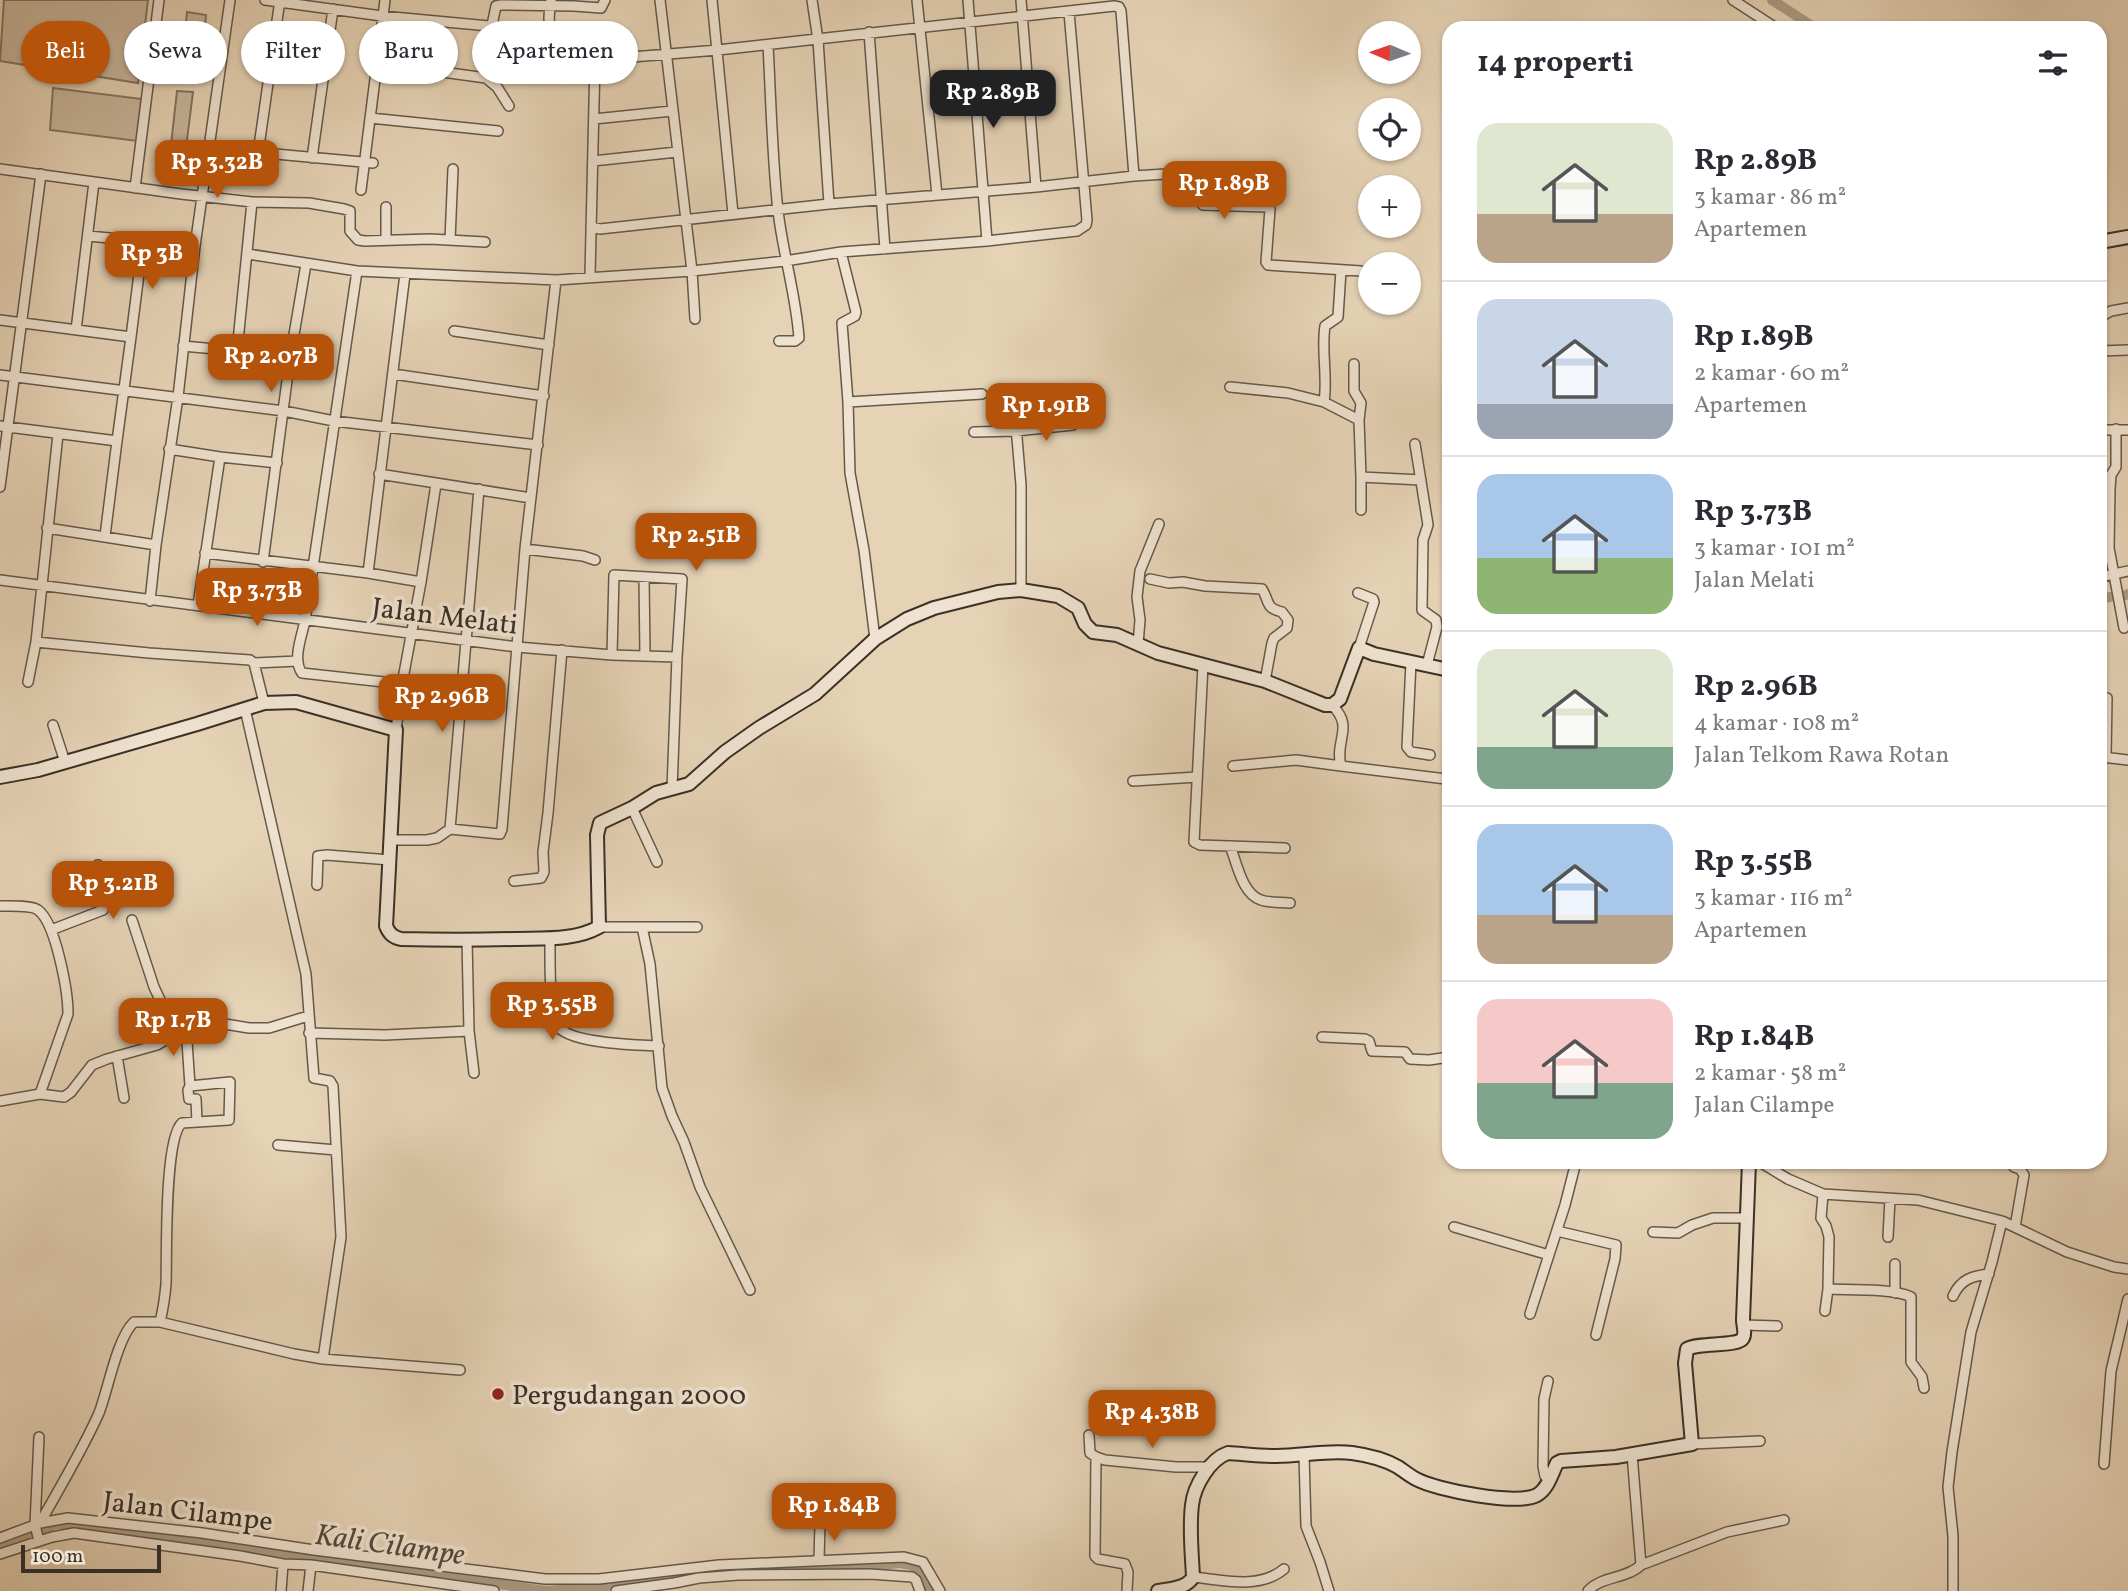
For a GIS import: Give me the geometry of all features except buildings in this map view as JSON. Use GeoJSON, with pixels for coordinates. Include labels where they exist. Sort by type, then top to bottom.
{"type":"FeatureCollection","features":[{"type":"Feature","properties":{"kind":"street"},"geometry":{"type":"LineString","coordinates":[[135,188],[159,0]]}},
{"type":"Feature","properties":{"kind":"street"},"geometry":{"type":"LineString","coordinates":[[150,601],[178,397],[195,246],[230,0]]}},
{"type":"Feature","properties":{"kind":"street"},"geometry":{"type":"LineString","coordinates":[[265,0],[382,16],[491,26],[497,5],[551,3],[601,8],[605,0]]}},
{"type":"Feature","properties":{"kind":"street"},"geometry":{"type":"LineString","coordinates":[[381,21],[385,0]]}},
{"type":"Feature","properties":{"kind":"street"},"geometry":{"type":"LineString","coordinates":[[660,0],[692,271],[695,319]]}},
{"type":"Feature","properties":{"kind":"street"},"geometry":{"type":"LineString","coordinates":[[712,0],[733,214]]}},
{"type":"Feature","properties":{"kind":"street"},"geometry":{"type":"LineString","coordinates":[[812,0],[818,40],[829,204]]}},
{"type":"Feature","properties":{"kind":"street"},"geometry":{"type":"LineString","coordinates":[[916,0],[937,195]]}},
{"type":"Feature","properties":{"kind":"street"},"geometry":{"type":"LineString","coordinates":[[968,0],[987,241]]}},
{"type":"Feature","properties":{"kind":"street"},"geometry":{"type":"LineString","coordinates":[[1021,0],[1036,187]]}},
{"type":"Feature","properties":{"kind":"street"},"geometry":{"type":"LineString","coordinates":[[1732,0],[1765,21]]}},
{"type":"Feature","properties":{"kind":"street"},"geometry":{"type":"LineString","coordinates":[[258,153],[280,1]]}},
{"type":"Feature","properties":{"kind":"street"},"geometry":{"type":"LineString","coordinates":[[550,21],[551,3]]}},
{"type":"Feature","properties":{"kind":"street"},"geometry":{"type":"LineString","coordinates":[[638,57],[1119,7],[1134,176]]}},
{"type":"Feature","properties":{"kind":"street"},"geometry":{"type":"LineString","coordinates":[[312,158],[333,9]]}},
{"type":"Feature","properties":{"kind":"street"},"geometry":{"type":"LineString","coordinates":[[248,254],[357,271],[556,280],[692,271],[841,252],[1077,231],[1086,225],[1087,220],[1069,12]]}},
{"type":"Feature","properties":{"kind":"street"},"geometry":{"type":"LineString","coordinates":[[869,32],[886,249]]}},
{"type":"Feature","properties":{"kind":"street"},"geometry":{"type":"LineString","coordinates":[[768,45],[778,210],[799,338],[796,341],[779,341]]}},
{"type":"Feature","properties":{"kind":"street"},"geometry":{"type":"LineString","coordinates":[[458,74],[486,78],[497,87],[509,106]]}},
{"type":"Feature","properties":{"kind":"street"},"geometry":{"type":"LineString","coordinates":[[361,190],[368,163],[374,84]]}},
{"type":"Feature","properties":{"kind":"street"},"geometry":{"type":"LineString","coordinates":[[590,276],[595,84]]}},
{"type":"Feature","properties":{"kind":"street"},"geometry":{"type":"LineString","coordinates":[[594,118],[672,111]]}},
{"type":"Feature","properties":{"kind":"street"},"geometry":{"type":"LineString","coordinates":[[370,118],[498,131]]}},
{"type":"Feature","properties":{"kind":"street"},"geometry":{"type":"LineString","coordinates":[[210,148],[368,163]]}},
{"type":"Feature","properties":{"kind":"street"},"geometry":{"type":"LineString","coordinates":[[593,161],[677,152]]}},
{"type":"Feature","properties":{"kind":"street"},"geometry":{"type":"LineString","coordinates":[[0,169],[203,197],[252,202],[309,203],[344,209],[349,211],[350,231],[358,240],[485,242]]}},
{"type":"Feature","properties":{"kind":"street"},"geometry":{"type":"LineString","coordinates":[[450,240],[453,169]]}},
{"type":"Feature","properties":{"kind":"street"},"geometry":{"type":"LineString","coordinates":[[592,227],[600,229],[881,199],[1199,172],[1203,205],[1270,209],[1266,262],[1268,265],[1358,271]]}},
{"type":"Feature","properties":{"kind":"street"},"geometry":{"type":"LineString","coordinates":[[0,486],[4,427],[15,377],[41,174]]}},
{"type":"Feature","properties":{"kind":"street"},"geometry":{"type":"LineString","coordinates":[[76,330],[94,182]]}},
{"type":"Feature","properties":{"kind":"street"},"geometry":{"type":"LineString","coordinates":[[237,351],[252,202]]}},
{"type":"Feature","properties":{"kind":"street"},"geometry":{"type":"LineString","coordinates":[[386,207],[386,240]]}},
{"type":"Feature","properties":{"kind":"street"},"geometry":{"type":"LineString","coordinates":[[88,236],[195,246]]}},
{"type":"Feature","properties":{"kind":"street"},"geometry":{"type":"LineString","coordinates":[[2107,241],[2128,237]]}},
{"type":"Feature","properties":{"kind":"street"},"geometry":{"type":"LineString","coordinates":[[105,536],[143,242]]}},
{"type":"Feature","properties":{"kind":"street"},"geometry":{"type":"LineString","coordinates":[[841,252],[856,312],[855,316],[842,323],[850,473],[864,550],[875,639]]}},
{"type":"Feature","properties":{"kind":"street"},"geometry":{"type":"LineString","coordinates":[[263,562],[290,358],[306,264]]}},
{"type":"Feature","properties":{"kind":"street"},"geometry":{"type":"LineString","coordinates":[[1324,402],[1326,389],[1323,336],[1325,326],[1338,317],[1340,270]]}},
{"type":"Feature","properties":{"kind":"street"},"geometry":{"type":"LineString","coordinates":[[357,271],[298,661],[302,673],[402,684]]}},
{"type":"Feature","properties":{"kind":"street"},"geometry":{"type":"LineString","coordinates":[[368,573],[405,274]]}},
{"type":"Feature","properties":{"kind":"street"},"geometry":{"type":"LineString","coordinates":[[392,840],[427,840],[437,838],[450,829],[500,834],[502,829],[525,549],[556,280]]}},
{"type":"Feature","properties":{"kind":"street"},"geometry":{"type":"LineString","coordinates":[[2107,313],[2128,308]]}},
{"type":"Feature","properties":{"kind":"street"},"geometry":{"type":"LineString","coordinates":[[0,320],[131,337]]}},
{"type":"Feature","properties":{"kind":"street"},"geometry":{"type":"LineString","coordinates":[[454,331],[549,345]]}},
{"type":"Feature","properties":{"kind":"street"},"geometry":{"type":"LineString","coordinates":[[183,346],[290,358]]}},
{"type":"Feature","properties":{"kind":"street"},"geometry":{"type":"LineString","coordinates":[[2107,351],[2128,350]]}},
{"type":"Feature","properties":{"kind":"street"},"geometry":{"type":"LineString","coordinates":[[1354,364],[1354,391],[1361,403],[1361,510]]}},
{"type":"Feature","properties":{"kind":"street"},"geometry":{"type":"LineString","coordinates":[[393,374],[544,396]]}},
{"type":"Feature","properties":{"kind":"street"},"geometry":{"type":"LineString","coordinates":[[0,375],[284,411],[334,421],[538,445]]}},
{"type":"Feature","properties":{"kind":"street"},"geometry":{"type":"LineString","coordinates":[[1230,387],[1288,393],[1324,402],[1359,419]]}},
{"type":"Feature","properties":{"kind":"street"},"geometry":{"type":"LineString","coordinates":[[848,402],[982,394]]}},
{"type":"Feature","properties":{"kind":"street"},"geometry":{"type":"LineString","coordinates":[[974,432],[1073,425]]}},
{"type":"Feature","properties":{"kind":"street"},"geometry":{"type":"LineString","coordinates":[[4,427],[117,441]]}},
{"type":"Feature","properties":{"kind":"street"},"geometry":{"type":"LineString","coordinates":[[2116,429],[2116,467],[2111,475],[2110,489],[2109,548],[2124,628]]}},
{"type":"Feature","properties":{"kind":"street"},"geometry":{"type":"LineString","coordinates":[[2107,430],[2128,430]]}},
{"type":"Feature","properties":{"kind":"street"},"geometry":{"type":"LineString","coordinates":[[1016,431],[1021,485],[1021,590]]}},
{"type":"Feature","properties":{"kind":"street"},"geometry":{"type":"LineString","coordinates":[[28,682],[36,642],[58,433]]}},
{"type":"Feature","properties":{"kind":"street"},"geometry":{"type":"LineString","coordinates":[[1415,444],[1428,525],[1423,540],[1422,610],[1436,620],[1437,627],[1427,665]]}},
{"type":"Feature","properties":{"kind":"street"},"geometry":{"type":"LineString","coordinates":[[169,449],[276,463]]}},
{"type":"Feature","properties":{"kind":"street"},"geometry":{"type":"LineString","coordinates":[[198,605],[220,457]]}},
{"type":"Feature","properties":{"kind":"street"},"geometry":{"type":"LineString","coordinates":[[379,474],[531,498]]}},
{"type":"Feature","properties":{"kind":"street"},"geometry":{"type":"LineString","coordinates":[[1361,477],[1421,480]]}},
{"type":"Feature","properties":{"kind":"street"},"geometry":{"type":"LineString","coordinates":[[436,484],[402,684],[397,730],[386,926],[389,933],[401,939],[467,940],[550,938],[579,935],[599,927],[697,927]]}},
{"type":"Feature","properties":{"kind":"street"},"geometry":{"type":"LineString","coordinates":[[450,829],[479,489]]}},
{"type":"Feature","properties":{"kind":"street"},"geometry":{"type":"LineString","coordinates":[[1138,644],[1140,620],[1137,597],[1140,571],[1158,524]]}},
{"type":"Feature","properties":{"kind":"street"},"geometry":{"type":"LineString","coordinates":[[47,528],[156,545]]}},
{"type":"Feature","properties":{"kind":"street"},"geometry":{"type":"LineString","coordinates":[[525,549],[583,555],[595,560]]}},
{"type":"Feature","properties":{"kind":"street"},"geometry":{"type":"LineString","coordinates":[[205,553],[421,582]]}},
{"type":"Feature","properties":{"kind":"street"},"geometry":{"type":"LineString","coordinates":[[2107,579],[2115,580],[2128,571]]}},
{"type":"Feature","properties":{"kind":"street"},"geometry":{"type":"LineString","coordinates":[[612,655],[614,575],[682,579],[671,789]]}},
{"type":"Feature","properties":{"kind":"street"},"geometry":{"type":"LineString","coordinates":[[644,578],[645,656]]}},
{"type":"Feature","properties":{"kind":"street"},"geometry":{"type":"LineString","coordinates":[[1150,579],[1169,583],[1262,589],[1273,610],[1282,612],[1289,620],[1287,628],[1274,638],[1272,643],[1265,681]]}},
{"type":"Feature","properties":{"kind":"street","name":"Jalan Melati"},"geometry":{"type":"LineString","coordinates":[[0,580],[517,647],[677,657]]}},
{"type":"Feature","properties":{"kind":"street"},"geometry":{"type":"LineString","coordinates":[[599,927],[600,823],[656,793],[689,784],[725,752],[815,694],[875,639],[907,619],[934,608],[998,592],[1021,590],[1058,596],[1078,608],[1084,624],[1093,632],[1117,635],[1158,653],[1265,681],[1316,702],[1332,705],[1343,715],[1339,757],[1341,766]]}},
{"type":"Feature","properties":{"kind":"street"},"geometry":{"type":"LineString","coordinates":[[1332,705],[1340,699],[1374,602],[1373,599],[1358,593]]}},
{"type":"Feature","properties":{"kind":"street"},"geometry":{"type":"LineString","coordinates":[[36,642],[250,660],[254,663],[298,661]]}},
{"type":"Feature","properties":{"kind":"street"},"geometry":{"type":"LineString","coordinates":[[1359,648],[1374,654],[1442,668]]}},
{"type":"Feature","properties":{"kind":"street"},"geometry":{"type":"LineString","coordinates":[[514,881],[541,878],[544,873],[543,852],[562,650]]}},
{"type":"Feature","properties":{"kind":"street"},"geometry":{"type":"LineString","coordinates":[[1411,662],[1407,747],[1410,752],[1430,755]]}},
{"type":"Feature","properties":{"kind":"street"},"geometry":{"type":"LineString","coordinates":[[254,663],[264,703]]}},
{"type":"Feature","properties":{"kind":"street"},"geometry":{"type":"LineString","coordinates":[[1203,665],[1194,842],[1285,848]]}},
{"type":"Feature","properties":{"kind":"street"},"geometry":{"type":"LineString","coordinates":[[2107,710],[2108,698]]}},
{"type":"Feature","properties":{"kind":"street"},"geometry":{"type":"LineString","coordinates":[[0,777],[65,762],[264,703],[296,702],[397,730]]}},
{"type":"Feature","properties":{"kind":"street"},"geometry":{"type":"LineString","coordinates":[[245,709],[306,974],[314,1078],[332,1082],[341,1237],[323,1359]]}},
{"type":"Feature","properties":{"kind":"street"},"geometry":{"type":"LineString","coordinates":[[53,725],[65,762]]}},
{"type":"Feature","properties":{"kind":"street"},"geometry":{"type":"LineString","coordinates":[[2107,757],[2128,760]]}},
{"type":"Feature","properties":{"kind":"street"},"geometry":{"type":"LineString","coordinates":[[1233,766],[1296,760],[1442,779]]}},
{"type":"Feature","properties":{"kind":"street"},"geometry":{"type":"LineString","coordinates":[[1133,781],[1197,777]]}},
{"type":"Feature","properties":{"kind":"street"},"geometry":{"type":"LineString","coordinates":[[632,808],[657,862]]}},
{"type":"Feature","properties":{"kind":"street"},"geometry":{"type":"LineString","coordinates":[[1230,846],[1245,887],[1252,895],[1261,900],[1290,903]]}},
{"type":"Feature","properties":{"kind":"street"},"geometry":{"type":"LineString","coordinates":[[317,885],[317,856],[390,860]]}},
{"type":"Feature","properties":{"kind":"street"},"geometry":{"type":"LineString","coordinates":[[51,930],[103,910],[105,907],[98,865]]}},
{"type":"Feature","properties":{"kind":"street"},"geometry":{"type":"LineString","coordinates":[[0,906],[37,909],[51,930],[63,969],[68,1014],[40,1094]]}},
{"type":"Feature","properties":{"kind":"street"},"geometry":{"type":"LineString","coordinates":[[132,920],[154,987],[176,1034]]}},
{"type":"Feature","properties":{"kind":"street"},"geometry":{"type":"LineString","coordinates":[[642,927],[650,964],[662,1088],[705,1199],[750,1290]]}},
{"type":"Feature","properties":{"kind":"street"},"geometry":{"type":"LineString","coordinates":[[550,938],[553,1017],[559,1029],[574,1036],[599,1041],[659,1046]]}},
{"type":"Feature","properties":{"kind":"street"},"geometry":{"type":"LineString","coordinates":[[467,940],[469,1031],[474,1073]]}},
{"type":"Feature","properties":{"kind":"street"},"geometry":{"type":"LineString","coordinates":[[0,1101],[40,1094],[64,1097],[92,1065],[157,1045],[186,1027],[206,1022],[269,1028],[308,1016]]}},
{"type":"Feature","properties":{"kind":"street"},"geometry":{"type":"LineString","coordinates":[[186,1027],[189,1099],[196,1099],[197,1122]]}},
{"type":"Feature","properties":{"kind":"street"},"geometry":{"type":"LineString","coordinates":[[309,1033],[385,1035],[469,1031]]}},
{"type":"Feature","properties":{"kind":"street"},"geometry":{"type":"LineString","coordinates":[[1322,1037],[1365,1039],[1372,1051],[1405,1052],[1410,1059],[1442,1058]]}},
{"type":"Feature","properties":{"kind":"street"},"geometry":{"type":"LineString","coordinates":[[117,1056],[124,1098]]}},
{"type":"Feature","properties":{"kind":"street"},"geometry":{"type":"LineString","coordinates":[[160,1322],[165,1296],[173,1144],[178,1126],[182,1123],[229,1120],[230,1082],[190,1086]]}},
{"type":"Feature","properties":{"kind":"street"},"geometry":{"type":"LineString","coordinates":[[278,1145],[336,1150]]}},
{"type":"Feature","properties":{"kind":"street"},"geometry":{"type":"LineString","coordinates":[[1530,1314],[1574,1169]]}},
{"type":"Feature","properties":{"kind":"street"},"geometry":{"type":"LineString","coordinates":[[1692,1444],[1685,1363],[1687,1349],[1698,1345],[1740,1341],[1744,1333],[1749,1169]]}},
{"type":"Feature","properties":{"kind":"street"},"geometry":{"type":"LineString","coordinates":[[1772,1169],[1823,1194],[1918,1200],[2003,1221],[2067,1252],[2128,1269]]}},
{"type":"Feature","properties":{"kind":"street"},"geometry":{"type":"LineString","coordinates":[[2015,1227],[2024,1175],[2020,1169]]}},
{"type":"Feature","properties":{"kind":"street"},"geometry":{"type":"LineString","coordinates":[[1823,1194],[1821,1218],[1829,1237],[1825,1311]]}},
{"type":"Feature","properties":{"kind":"street"},"geometry":{"type":"LineString","coordinates":[[1888,1237],[1890,1199]]}},
{"type":"Feature","properties":{"kind":"street"},"geometry":{"type":"LineString","coordinates":[[1653,1232],[1678,1233],[1713,1218],[1747,1218]]}},
{"type":"Feature","properties":{"kind":"street"},"geometry":{"type":"LineString","coordinates":[[1953,1591],[1953,1536],[1948,1487],[1952,1452],[1971,1332],[2003,1221]]}},
{"type":"Feature","properties":{"kind":"street"},"geometry":{"type":"LineString","coordinates":[[1454,1227],[1549,1255]]}},
{"type":"Feature","properties":{"kind":"street"},"geometry":{"type":"LineString","coordinates":[[1556,1231],[1616,1245],[1596,1335]]}},
{"type":"Feature","properties":{"kind":"street"},"geometry":{"type":"LineString","coordinates":[[1895,1264],[1895,1293]]}},
{"type":"Feature","properties":{"kind":"street"},"geometry":{"type":"LineString","coordinates":[[1953,1296],[1963,1281],[1989,1273]]}},
{"type":"Feature","properties":{"kind":"street"},"geometry":{"type":"LineString","coordinates":[[1828,1289],[1906,1294],[1911,1298],[1911,1362],[1922,1377],[1924,1388]]}},
{"type":"Feature","properties":{"kind":"street"},"geometry":{"type":"LineString","coordinates":[[2104,1464],[2110,1371],[2128,1299]]}},
{"type":"Feature","properties":{"kind":"street"},"geometry":{"type":"LineString","coordinates":[[37,1524],[99,1411],[107,1382],[131,1324],[139,1321],[160,1322],[323,1359],[460,1370]]}},
{"type":"Feature","properties":{"kind":"street"},"geometry":{"type":"LineString","coordinates":[[1743,1325],[1777,1326]]}},
{"type":"Feature","properties":{"kind":"street"},"geometry":{"type":"LineString","coordinates":[[1548,1381],[1544,1399],[1543,1466],[1545,1476],[1549,1480]]}},
{"type":"Feature","properties":{"kind":"street"},"geometry":{"type":"LineString","coordinates":[[1089,1435],[1090,1453],[1096,1457],[1168,1466],[1209,1467]]}},
{"type":"Feature","properties":{"kind":"street"},"geometry":{"type":"LineString","coordinates":[[39,1437],[39,1541]]}},
{"type":"Feature","properties":{"kind":"street"},"geometry":{"type":"LineString","coordinates":[[1158,1591],[1189,1584],[1193,1577],[1192,1504],[1209,1467],[1221,1455],[1228,1453],[1276,1456],[1335,1451],[1370,1456],[1396,1466],[1417,1480],[1456,1491],[1511,1499],[1536,1496],[1561,1461],[1632,1454],[1692,1444],[1760,1441]]}},
{"type":"Feature","properties":{"kind":"street"},"geometry":{"type":"LineString","coordinates":[[1632,1454],[1641,1565]]}},
{"type":"Feature","properties":{"kind":"street"},"geometry":{"type":"LineString","coordinates":[[1304,1455],[1306,1526],[1329,1591]]}},
{"type":"Feature","properties":{"kind":"street"},"geometry":{"type":"LineString","coordinates":[[1096,1457],[1095,1556],[1098,1559],[1125,1564],[1128,1572],[1127,1591]]}},
{"type":"Feature","properties":{"kind":"street","name":"Jalan Cilampe"},"geometry":{"type":"LineString","coordinates":[[0,1538],[37,1524],[68,1518],[202,1533],[545,1579],[673,1577],[819,1560],[912,1558],[928,1567],[940,1591]]}},
{"type":"Feature","properties":{"kind":"street"},"geometry":{"type":"LineString","coordinates":[[1588,1591],[1593,1585],[1632,1572],[1641,1565],[1727,1532],[1784,1520]]}},
{"type":"Feature","properties":{"kind":"street"},"geometry":{"type":"LineString","coordinates":[[819,1560],[820,1524]]}},
{"type":"Feature","properties":{"kind":"street"},"geometry":{"type":"LineString","coordinates":[[0,1554],[74,1533],[283,1564],[311,1565],[494,1591]]}},
{"type":"Feature","properties":{"kind":"street"},"geometry":{"type":"LineString","coordinates":[[281,1591],[283,1564]]}},
{"type":"Feature","properties":{"kind":"street"},"geometry":{"type":"LineString","coordinates":[[308,1591],[311,1565]]}},
{"type":"Feature","properties":{"kind":"street"},"geometry":{"type":"LineString","coordinates":[[1193,1577],[1243,1586],[1274,1578],[1284,1569]]}},
{"type":"Feature","properties":{"kind":"street"},"geometry":{"type":"LineString","coordinates":[[719,1570],[905,1575],[914,1578],[920,1591]]}},
{"type":"Feature","properties":{"kind":"street"},"geometry":{"type":"LineString","coordinates":[[616,1591],[673,1577]]}},
{"type":"Feature","properties":{"kind":"shaded area"},"geometry":{"type":"Polygon","coordinates":[[[4,0],[148,0],[145,21],[124,21],[124,81],[110,79],[110,21],[21,21],[21,64],[0,61],[4,0]]]}},
{"type":"Feature","properties":{"kind":"shaded area"},"geometry":{"type":"Polygon","coordinates":[[[187,12],[206,15],[206,21],[186,21],[187,12]]]}},
{"type":"Feature","properties":{"kind":"shaded area"},"geometry":{"type":"Polygon","coordinates":[[[53,88],[142,99],[137,141],[50,130],[53,88]]]}},
{"type":"Feature","properties":{"kind":"shaded area"},"geometry":{"type":"Polygon","coordinates":[[[177,91],[193,92],[185,156],[170,154],[177,91]]]}},
{"type":"Feature","properties":{"kind":"waterway"},"geometry":{"type":"LineString","coordinates":[[1772,0],[1804,21]]}},
{"type":"Feature","properties":{"kind":"waterway","name":"Kali Cilampe"},"geometry":{"type":"LineString","coordinates":[[0,1544],[56,1524],[88,1525],[546,1591],[652,1582],[696,1573],[773,1566],[851,1568],[900,1563],[911,1565],[924,1576],[928,1591]]}},
{"type":"Feature","properties":{"kind":"place","name":"Pergudangan 2000"},"geometry":{"type":"Point","coordinates":[498,1394]}}]}
